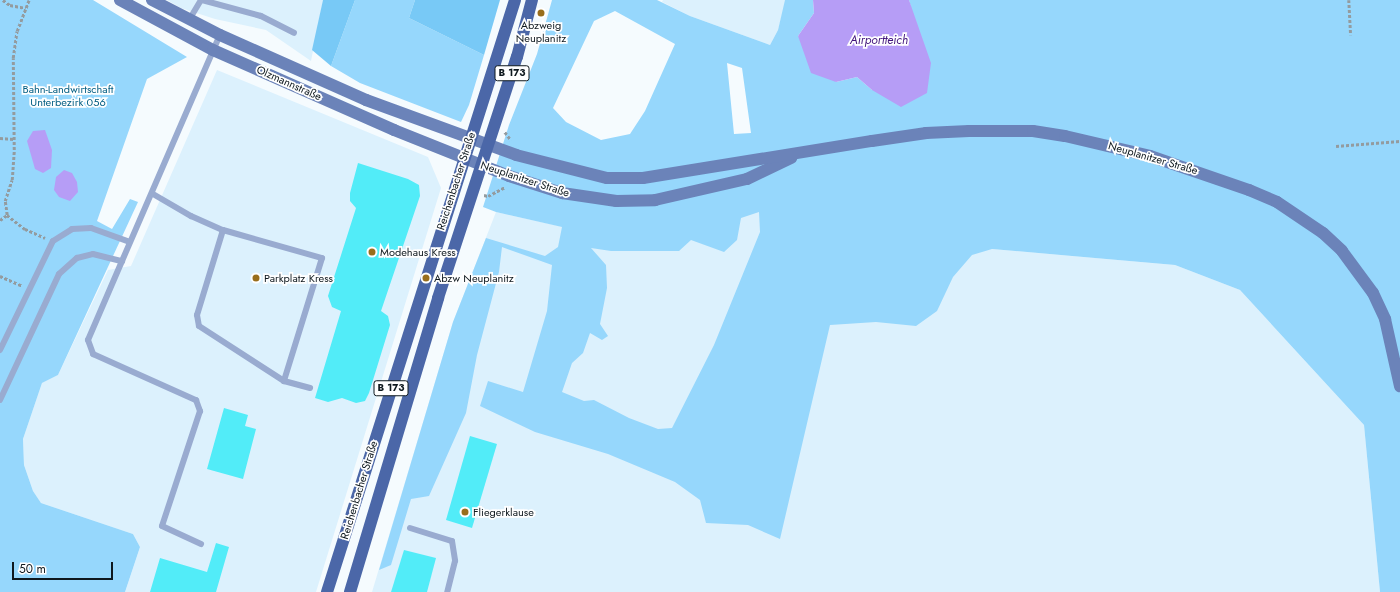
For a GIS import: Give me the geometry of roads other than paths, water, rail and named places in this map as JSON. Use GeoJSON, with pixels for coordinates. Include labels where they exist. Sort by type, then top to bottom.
{"type":"FeatureCollection","features":[{"type":"Feature","properties":{"kind":"main road","name":"Olzmannstraße"},"geometry":{"type":"LineString","coordinates":[[120,0],[213,50],[463,158]]}},
{"type":"Feature","properties":{"kind":"main road","name":"Olzmannstraße"},"geometry":{"type":"LineString","coordinates":[[152,0],[220,35],[366,100],[470,139]]}},
{"type":"Feature","properties":{"kind":"main road","name":"Reichenbacher Straße"},"geometry":{"type":"LineString","coordinates":[[327,592],[463,158],[515,0]]}},
{"type":"Feature","properties":{"kind":"main road","name":"Reichenbacher Straße"},"geometry":{"type":"LineString","coordinates":[[350,592],[438,298],[494,127],[532,0]]}},
{"type":"Feature","properties":{"kind":"main road","name":"Neuplanitzer Straße"},"geometry":{"type":"LineString","coordinates":[[470,139],[563,169],[607,178],[643,178],[728,166],[770,156],[796,155],[926,133],[1033,131],[1065,136],[1150,156],[1249,190],[1277,202],[1323,233],[1360,272],[1385,319],[1400,386]]}},
{"type":"Feature","properties":{"kind":"main road","name":"Neuplanitzer Straße"},"geometry":{"type":"LineString","coordinates":[[463,158],[562,193],[616,201],[645,201],[689,194],[747,179],[796,155]]}},
{"type":"Feature","properties":{"kind":"lane"},"geometry":{"type":"LineString","coordinates":[[189,20],[201,0],[261,16],[294,33]]}},
{"type":"Feature","properties":{"kind":"lane"},"geometry":{"type":"LineString","coordinates":[[201,544],[162,526],[200,411],[196,400],[93,354],[88,340],[130,242],[153,194],[220,35]]}},
{"type":"Feature","properties":{"kind":"lane"},"geometry":{"type":"LineString","coordinates":[[153,194],[191,216],[223,230],[322,258],[284,381]]}},
{"type":"Feature","properties":{"kind":"lane"},"geometry":{"type":"LineString","coordinates":[[0,350],[53,241],[72,229],[91,228],[130,242]]}},
{"type":"Feature","properties":{"kind":"lane"},"geometry":{"type":"LineString","coordinates":[[223,230],[197,315],[199,326],[284,381],[310,388]]}},
{"type":"Feature","properties":{"kind":"lane"},"geometry":{"type":"LineString","coordinates":[[0,400],[59,274],[77,258],[93,254],[122,261]]}},
{"type":"Feature","properties":{"kind":"lane"},"geometry":{"type":"LineString","coordinates":[[410,528],[452,540],[455,561],[447,592]]}},
{"type":"Feature","properties":{"kind":"water","name":"Airportteich"},"geometry":{"type":"Polygon","coordinates":[[[813,0],[909,0],[931,63],[927,93],[901,107],[872,90],[857,77],[836,82],[811,73],[798,36],[814,13],[813,0]]]}},
{"type":"Feature","properties":{"kind":"water"},"geometry":{"type":"Polygon","coordinates":[[[45,130],[52,150],[51,168],[43,173],[35,169],[27,141],[33,131],[45,130]]]}},
{"type":"Feature","properties":{"kind":"water"},"geometry":{"type":"Polygon","coordinates":[[[64,170],[72,173],[77,182],[78,192],[70,201],[59,197],[54,190],[56,177],[64,170]]]}},
{"type":"Feature","properties":{"kind":"place","name":"Abzweig Neuplanitz"},"geometry":{"type":"Point","coordinates":[541,13]}},
{"type":"Feature","properties":{"kind":"place","name":"Modehaus Kress"},"geometry":{"type":"Point","coordinates":[372,252]}},
{"type":"Feature","properties":{"kind":"place","name":"Parkplatz Kress"},"geometry":{"type":"Point","coordinates":[256,278]}},
{"type":"Feature","properties":{"kind":"place","name":"Abzw Neuplanitz"},"geometry":{"type":"Point","coordinates":[426,278]}},
{"type":"Feature","properties":{"kind":"place","name":"Fliegerklause"},"geometry":{"type":"Point","coordinates":[465,512]}},
{"type":"Feature","properties":{"kind":"park label","name":"Bahn-Landwirtschaft Unterbezirk 056"},"geometry":{"type":"Point","coordinates":[68,96]}}]}
